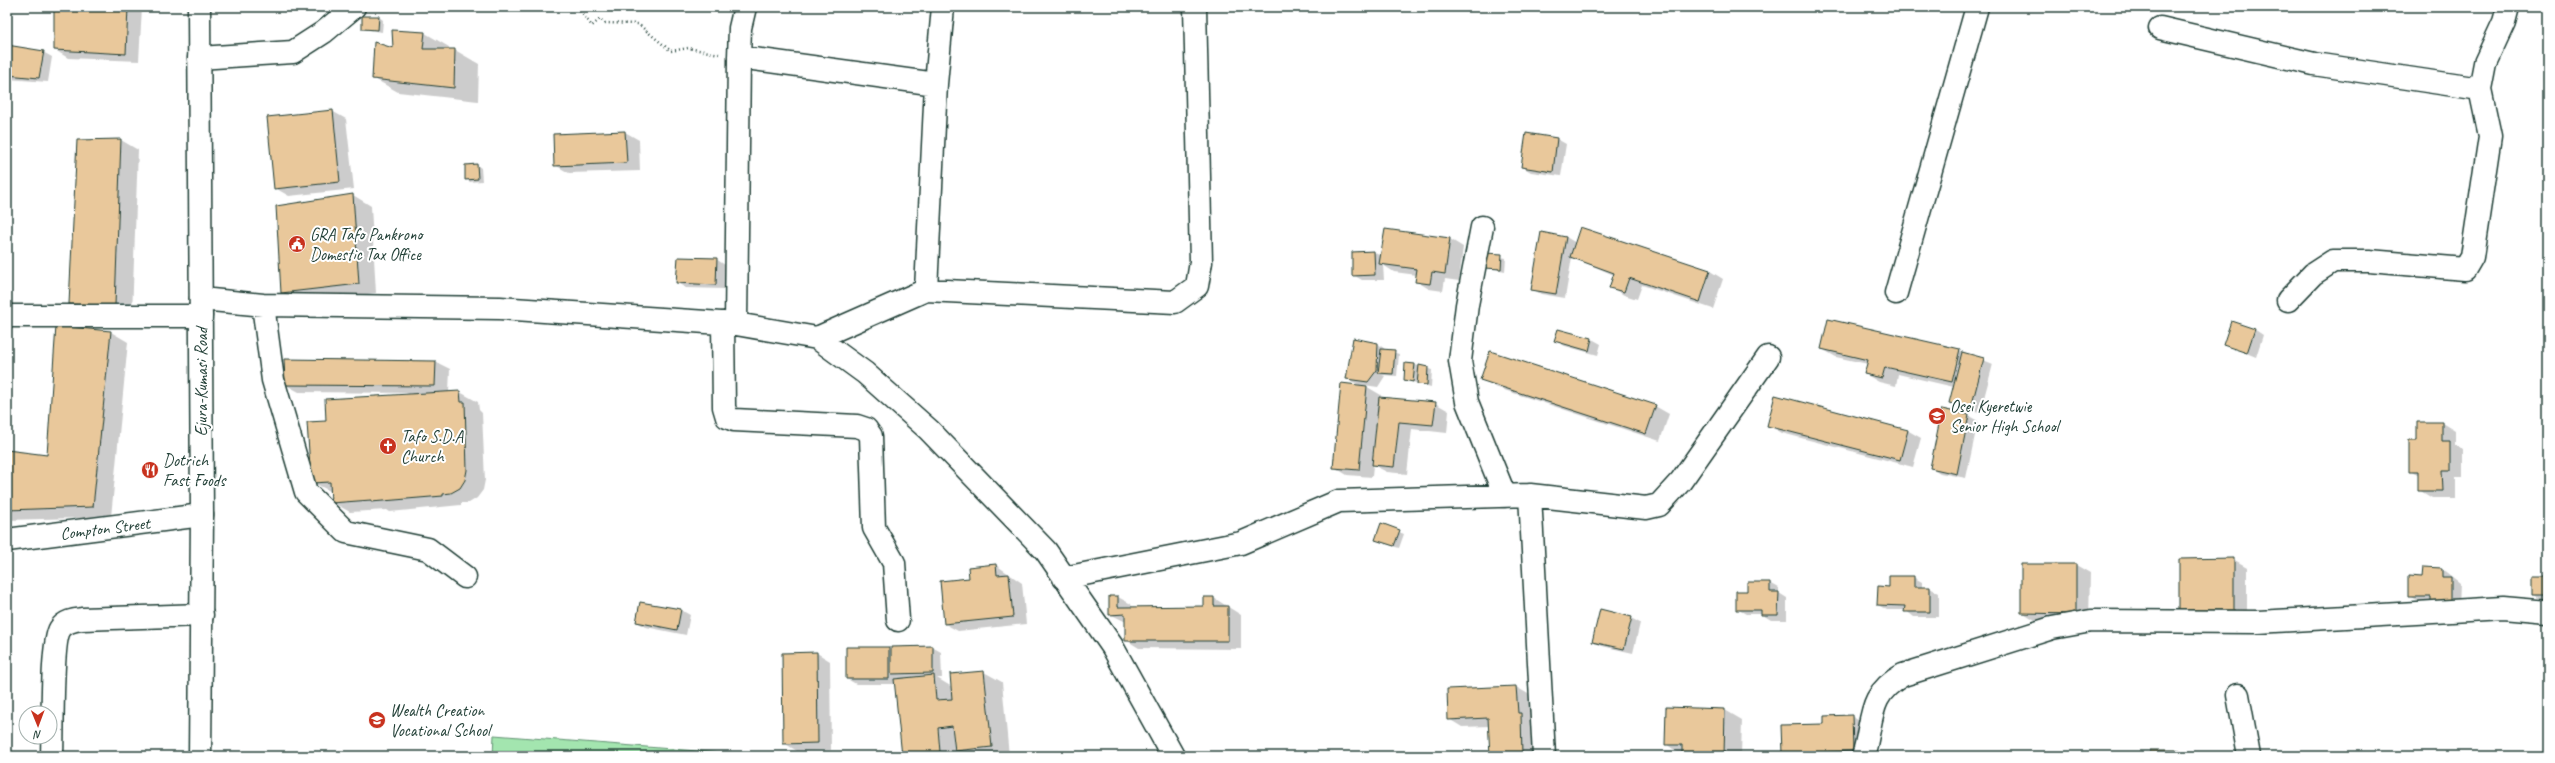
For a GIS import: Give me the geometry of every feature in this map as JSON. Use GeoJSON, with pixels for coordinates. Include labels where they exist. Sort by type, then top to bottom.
{"type":"FeatureCollection","features":[{"type":"Feature","properties":{"kind":"street","name":"Ejura-Kumasi Road"},"geometry":{"type":"LineString","coordinates":[[198,7],[202,515],[200,756]]}},
{"type":"Feature","properties":{"kind":"street"},"geometry":{"type":"LineString","coordinates":[[199,58],[293,52],[324,32],[354,7]]}},
{"type":"Feature","properties":{"kind":"street"},"geometry":{"type":"LineString","coordinates":[[745,7],[731,56],[730,324],[724,407],[727,416],[734,420],[857,426],[866,429],[871,436],[874,528],[894,563],[898,620]]}},
{"type":"Feature","properties":{"kind":"street"},"geometry":{"type":"LineString","coordinates":[[926,290],[936,84],[943,7]]}},
{"type":"Feature","properties":{"kind":"street"},"geometry":{"type":"LineString","coordinates":[[817,338],[926,290],[1175,302],[1197,286],[1201,262],[1195,7]]}},
{"type":"Feature","properties":{"kind":"street"},"geometry":{"type":"LineString","coordinates":[[1896,293],[1977,7]]}},
{"type":"Feature","properties":{"kind":"street"},"geometry":{"type":"LineString","coordinates":[[2288,300],[2313,274],[2334,261],[2370,260],[2465,269],[2472,257],[2490,136],[2480,89],[2485,62],[2504,22],[2508,7]]}},
{"type":"Feature","properties":{"kind":"street"},"geometry":{"type":"LineString","coordinates":[[2160,28],[2314,64],[2480,89]]}},
{"type":"Feature","properties":{"kind":"street"},"geometry":{"type":"LineString","coordinates":[[731,56],[936,84]]}},
{"type":"Feature","properties":{"kind":"street"},"geometry":{"type":"LineString","coordinates":[[1482,227],[1467,305],[1460,361],[1467,402],[1505,496]]}},
{"type":"Feature","properties":{"kind":"street"},"geometry":{"type":"LineString","coordinates":[[263,305],[273,380],[306,492],[346,532],[428,549],[465,577]]}},
{"type":"Feature","properties":{"kind":"street"},"geometry":{"type":"LineString","coordinates":[[7,316],[263,305],[500,308],[730,324],[817,338],[865,373],[930,430],[1046,551],[1112,646],[1173,756]]}},
{"type":"Feature","properties":{"kind":"street"},"geometry":{"type":"LineString","coordinates":[[1064,578],[1241,543],[1339,502],[1530,495],[1646,508],[1659,505],[1682,481],[1768,357]]}},
{"type":"Feature","properties":{"kind":"street"},"geometry":{"type":"LineString","coordinates":[[1530,495],[1544,756]]}},
{"type":"Feature","properties":{"kind":"street","name":"Compton Street"},"geometry":{"type":"LineString","coordinates":[[7,540],[202,515]]}},
{"type":"Feature","properties":{"kind":"street"},"geometry":{"type":"LineString","coordinates":[[1863,756],[1874,704],[1887,684],[1903,676],[2052,628],[2091,621],[2258,622],[2503,608],[2548,612]]}},
{"type":"Feature","properties":{"kind":"street"},"geometry":{"type":"LineString","coordinates":[[52,756],[56,650],[61,628],[66,623],[82,619],[202,615]]}},
{"type":"Feature","properties":{"kind":"street"},"geometry":{"type":"LineString","coordinates":[[2238,695],[2249,756]]}},
{"type":"Feature","properties":{"kind":"path"},"geometry":{"type":"LineString","coordinates":[[580,11],[592,26],[600,19],[605,23],[638,24],[671,51],[688,48],[731,56]]}},
{"type":"Feature","properties":{"kind":"green space"},"geometry":{"type":"Polygon","coordinates":[[[494,735],[748,755],[748,756],[493,756],[494,735]]]}},
{"type":"Feature","properties":{"kind":"building"},"geometry":{"type":"Polygon","coordinates":[[[54,7],[128,7],[126,54],[54,50],[54,7]]]}},
{"type":"Feature","properties":{"kind":"building"},"geometry":{"type":"Polygon","coordinates":[[[362,16],[379,16],[378,30],[362,29],[362,16]]]}},
{"type":"Feature","properties":{"kind":"building"},"geometry":{"type":"Polygon","coordinates":[[[392,30],[425,32],[423,49],[455,49],[454,88],[372,79],[374,42],[393,48],[392,30]]]}},
{"type":"Feature","properties":{"kind":"building"},"geometry":{"type":"Polygon","coordinates":[[[7,45],[44,51],[39,78],[7,75],[7,45]]]}},
{"type":"Feature","properties":{"kind":"building"},"geometry":{"type":"Polygon","coordinates":[[[333,110],[340,182],[274,189],[267,117],[333,110]]]}},
{"type":"Feature","properties":{"kind":"building"},"geometry":{"type":"Polygon","coordinates":[[[625,131],[627,163],[554,166],[553,134],[625,131]]]}},
{"type":"Feature","properties":{"kind":"building"},"geometry":{"type":"Polygon","coordinates":[[[1526,133],[1557,138],[1553,172],[1521,167],[1526,133]]]}},
{"type":"Feature","properties":{"kind":"building"},"geometry":{"type":"Polygon","coordinates":[[[121,139],[115,305],[69,304],[77,140],[121,139]]]}},
{"type":"Feature","properties":{"kind":"building"},"geometry":{"type":"Polygon","coordinates":[[[477,164],[478,179],[465,180],[465,165],[477,164]]]}},
{"type":"Feature","properties":{"kind":"building"},"geometry":{"type":"Polygon","coordinates":[[[353,194],[359,284],[281,293],[276,206],[353,194]]]}},
{"type":"Feature","properties":{"kind":"building"},"geometry":{"type":"Polygon","coordinates":[[[1580,227],[1710,270],[1700,302],[1629,278],[1624,292],[1609,288],[1614,273],[1570,257],[1580,227]]]}},
{"type":"Feature","properties":{"kind":"building"},"geometry":{"type":"Polygon","coordinates":[[[1385,229],[1450,238],[1445,274],[1432,272],[1430,284],[1415,282],[1417,269],[1379,264],[1385,229]]]}},
{"type":"Feature","properties":{"kind":"building"},"geometry":{"type":"Polygon","coordinates":[[[1541,232],[1566,237],[1556,294],[1531,290],[1541,232]]]}},
{"type":"Feature","properties":{"kind":"building"},"geometry":{"type":"Polygon","coordinates":[[[1374,251],[1375,275],[1352,276],[1352,252],[1374,251]]]}},
{"type":"Feature","properties":{"kind":"building"},"geometry":{"type":"Polygon","coordinates":[[[1485,253],[1502,254],[1501,269],[1484,268],[1485,253]]]}},
{"type":"Feature","properties":{"kind":"building"},"geometry":{"type":"Polygon","coordinates":[[[678,257],[717,258],[716,285],[676,283],[678,257]]]}},
{"type":"Feature","properties":{"kind":"building"},"geometry":{"type":"Polygon","coordinates":[[[1828,319],[1960,349],[1952,382],[1885,367],[1882,378],[1864,374],[1868,360],[1821,349],[1828,319]]]}},
{"type":"Feature","properties":{"kind":"building"},"geometry":{"type":"Polygon","coordinates":[[[2231,321],[2255,329],[2247,353],[2223,345],[2231,321]]]}},
{"type":"Feature","properties":{"kind":"building"},"geometry":{"type":"Polygon","coordinates":[[[56,326],[111,331],[93,507],[7,510],[7,450],[47,455],[56,326]]]}},
{"type":"Feature","properties":{"kind":"building"},"geometry":{"type":"Polygon","coordinates":[[[1558,329],[1592,338],[1589,351],[1554,341],[1558,329]]]}},
{"type":"Feature","properties":{"kind":"building"},"geometry":{"type":"Polygon","coordinates":[[[1353,338],[1378,343],[1377,370],[1368,382],[1346,379],[1353,338]]]}},
{"type":"Feature","properties":{"kind":"building"},"geometry":{"type":"Polygon","coordinates":[[[1381,349],[1395,350],[1393,374],[1378,373],[1381,349]]]}},
{"type":"Feature","properties":{"kind":"building"},"geometry":{"type":"Polygon","coordinates":[[[1490,351],[1656,405],[1646,434],[1480,380],[1490,351]]]}},
{"type":"Feature","properties":{"kind":"building"},"geometry":{"type":"Polygon","coordinates":[[[1962,352],[1984,358],[1971,408],[1949,403],[1962,352]]]}},
{"type":"Feature","properties":{"kind":"building"},"geometry":{"type":"Polygon","coordinates":[[[284,359],[436,361],[435,386],[285,385],[284,359]]]}},
{"type":"Feature","properties":{"kind":"building"},"geometry":{"type":"Polygon","coordinates":[[[1405,363],[1415,364],[1413,382],[1404,380],[1405,363]]]}},
{"type":"Feature","properties":{"kind":"building"},"geometry":{"type":"Polygon","coordinates":[[[1419,365],[1428,367],[1427,385],[1417,384],[1419,365]]]}},
{"type":"Feature","properties":{"kind":"building"},"geometry":{"type":"Polygon","coordinates":[[[1341,383],[1367,386],[1359,470],[1333,468],[1341,383]]]}},
{"type":"Feature","properties":{"kind":"building","name":"Tafo S.D.A Church"},"geometry":{"type":"Polygon","coordinates":[[[460,391],[461,402],[465,402],[467,470],[465,480],[460,488],[451,493],[443,494],[443,496],[371,502],[371,500],[331,503],[330,482],[311,483],[307,422],[326,421],[325,399],[460,391]]]}},
{"type":"Feature","properties":{"kind":"building"},"geometry":{"type":"Polygon","coordinates":[[[1775,395],[1908,430],[1900,460],[1767,426],[1775,395]]]}},
{"type":"Feature","properties":{"kind":"building"},"geometry":{"type":"Polygon","coordinates":[[[1379,397],[1436,402],[1433,425],[1399,422],[1394,467],[1372,465],[1379,397]]]}},
{"type":"Feature","properties":{"kind":"building"},"geometry":{"type":"Polygon","coordinates":[[[1942,409],[1969,415],[1957,474],[1930,468],[1942,409]]]}},
{"type":"Feature","properties":{"kind":"building"},"geometry":{"type":"Polygon","coordinates":[[[2417,422],[2442,422],[2442,441],[2450,441],[2450,470],[2442,470],[2443,491],[2418,491],[2418,471],[2409,471],[2409,440],[2417,440],[2417,422]]]}},
{"type":"Feature","properties":{"kind":"building"},"geometry":{"type":"Polygon","coordinates":[[[1381,523],[1400,530],[1394,546],[1375,540],[1381,523]]]}},
{"type":"Feature","properties":{"kind":"building"},"geometry":{"type":"Polygon","coordinates":[[[2234,558],[2234,610],[2179,610],[2179,559],[2234,558]]]}},
{"type":"Feature","properties":{"kind":"building"},"geometry":{"type":"Polygon","coordinates":[[[996,564],[997,575],[1009,574],[1013,617],[944,624],[940,581],[969,578],[968,567],[996,564]]]}},
{"type":"Feature","properties":{"kind":"building"},"geometry":{"type":"Polygon","coordinates":[[[2021,564],[2076,564],[2076,614],[2021,613],[2021,564]]]}},
{"type":"Feature","properties":{"kind":"building"},"geometry":{"type":"Polygon","coordinates":[[[2423,567],[2442,568],[2442,577],[2451,577],[2451,604],[2431,604],[2431,597],[2408,597],[2408,576],[2422,577],[2423,567]]]}},
{"type":"Feature","properties":{"kind":"building"},"geometry":{"type":"Polygon","coordinates":[[[2548,567],[2548,595],[2533,595],[2533,577],[2547,577],[2548,567]]]}},
{"type":"Feature","properties":{"kind":"building"},"geometry":{"type":"Polygon","coordinates":[[[1889,576],[1914,576],[1914,587],[1930,587],[1930,612],[1904,612],[1905,606],[1877,605],[1878,586],[1889,587],[1889,576]]]}},
{"type":"Feature","properties":{"kind":"building"},"geometry":{"type":"Polygon","coordinates":[[[1747,582],[1770,582],[1770,592],[1779,592],[1778,615],[1761,615],[1761,610],[1736,610],[1736,591],[1747,591],[1747,582]]]}},
{"type":"Feature","properties":{"kind":"building"},"geometry":{"type":"Polygon","coordinates":[[[1109,596],[1118,596],[1118,607],[1204,606],[1204,597],[1214,597],[1214,606],[1228,606],[1228,641],[1125,641],[1125,614],[1109,615],[1109,596]]]}},
{"type":"Feature","properties":{"kind":"building"},"geometry":{"type":"Polygon","coordinates":[[[640,602],[681,609],[677,630],[636,622],[640,602]]]}},
{"type":"Feature","properties":{"kind":"building"},"geometry":{"type":"Polygon","coordinates":[[[1600,609],[1632,617],[1624,649],[1592,642],[1600,609]]]}},
{"type":"Feature","properties":{"kind":"building"},"geometry":{"type":"Polygon","coordinates":[[[933,646],[933,673],[891,674],[891,647],[933,646]]]}},
{"type":"Feature","properties":{"kind":"building"},"geometry":{"type":"Polygon","coordinates":[[[846,647],[889,647],[889,679],[846,679],[846,647]]]}},
{"type":"Feature","properties":{"kind":"building"},"geometry":{"type":"Polygon","coordinates":[[[817,652],[818,743],[783,744],[782,653],[817,652]]]}},
{"type":"Feature","properties":{"kind":"building"},"geometry":{"type":"Polygon","coordinates":[[[984,671],[992,747],[955,751],[952,726],[938,728],[940,752],[902,756],[894,679],[934,675],[936,700],[952,699],[950,674],[984,671]]]}},
{"type":"Feature","properties":{"kind":"building"},"geometry":{"type":"Polygon","coordinates":[[[1516,686],[1518,713],[1521,713],[1522,756],[1490,756],[1488,718],[1448,720],[1447,689],[1516,686]]]}},
{"type":"Feature","properties":{"kind":"building"},"geometry":{"type":"Polygon","coordinates":[[[1666,707],[1725,709],[1724,756],[1682,756],[1682,745],[1665,745],[1666,707]]]}},
{"type":"Feature","properties":{"kind":"building"},"geometry":{"type":"Polygon","coordinates":[[[1852,715],[1853,751],[1828,752],[1828,756],[1813,756],[1813,753],[1782,754],[1781,725],[1824,724],[1824,716],[1852,715]]]}},
{"type":"Feature","properties":{"kind":"building"},"geometry":{"type":"Polygon","coordinates":[[[2150,750],[2180,750],[2180,756],[2150,756],[2150,750]]]}},
{"type":"Feature","properties":{"kind":"place","name":"GRA Tafo Pankrono Domestic Tax Office"},"geometry":{"type":"Point","coordinates":[297,244]}},
{"type":"Feature","properties":{"kind":"place","name":"Osei Kyeretwie Senior High School"},"geometry":{"type":"Point","coordinates":[1937,416]}},
{"type":"Feature","properties":{"kind":"place","name":"Tafo S.D.A Church"},"geometry":{"type":"Point","coordinates":[388,446]}},
{"type":"Feature","properties":{"kind":"place","name":"Dotrich Fast Foods"},"geometry":{"type":"Point","coordinates":[150,470]}},
{"type":"Feature","properties":{"kind":"place","name":"Wealth Creation Vocational School"},"geometry":{"type":"Point","coordinates":[377,720]}}]}
